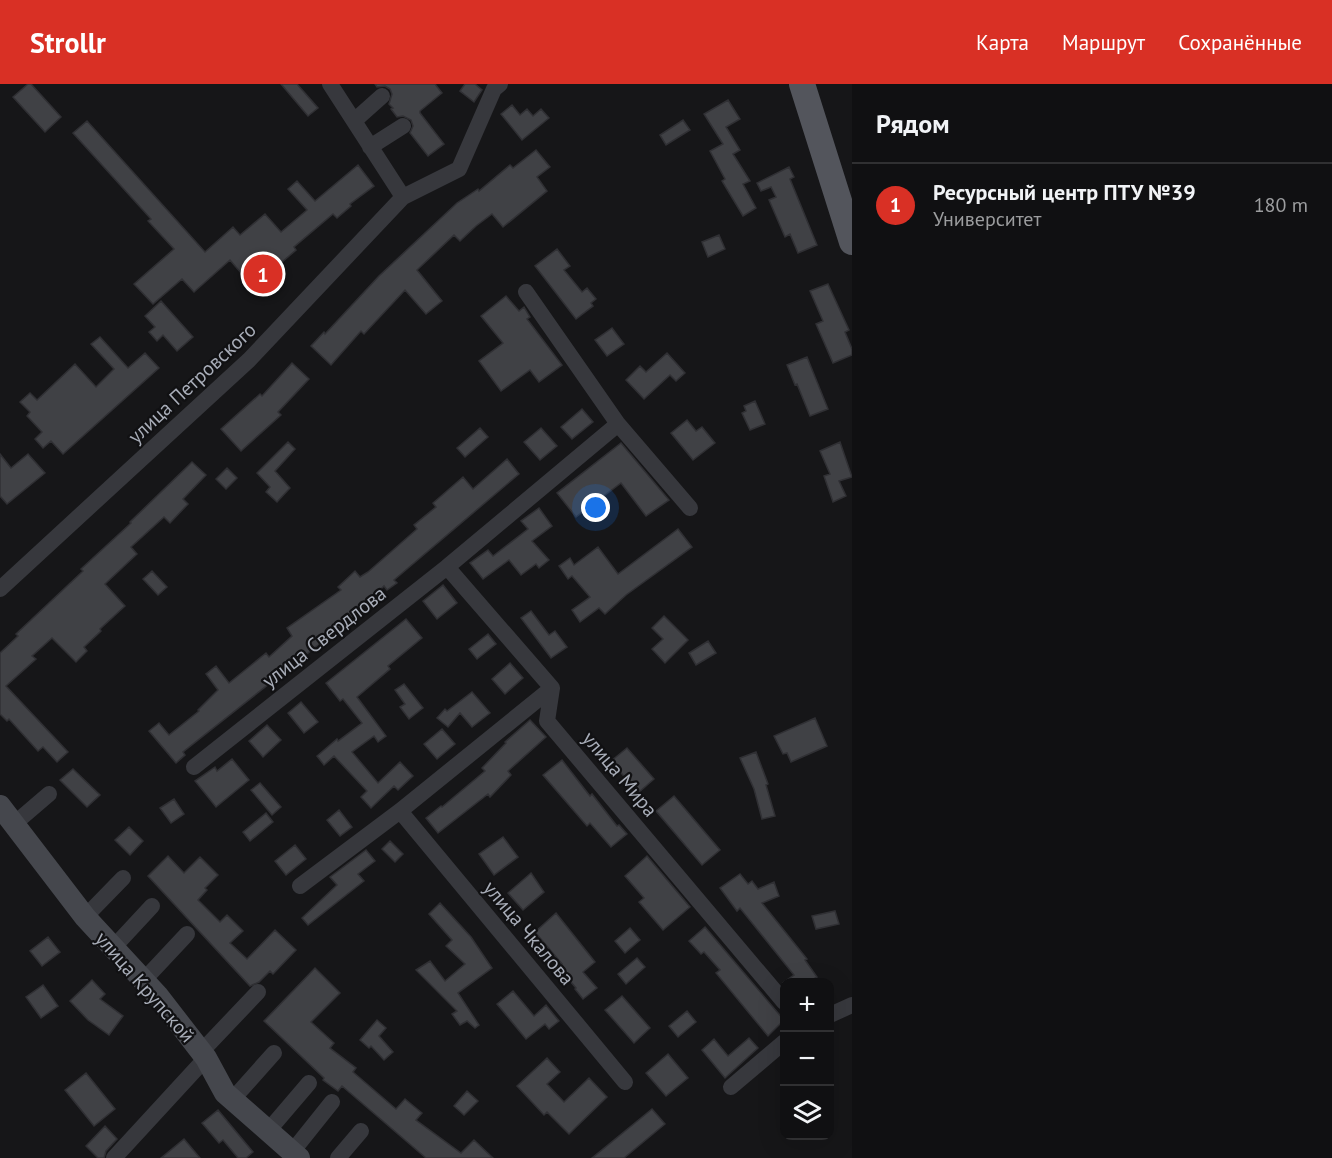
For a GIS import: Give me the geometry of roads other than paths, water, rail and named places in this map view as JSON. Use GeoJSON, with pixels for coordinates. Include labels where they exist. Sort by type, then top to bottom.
{"type":"FeatureCollection","features":[{"type":"Feature","properties":{"kind":"main road"},"geometry":{"type":"LineString","coordinates":[[802,84],[852,242]]}},
{"type":"Feature","properties":{"kind":"main road","name":"улица Крупской"},"geometry":{"type":"LineString","coordinates":[[0,806],[85,917],[143,981],[204,1055],[225,1093],[295,1155]]}},
{"type":"Feature","properties":{"kind":"street"},"geometry":{"type":"LineString","coordinates":[[330,84],[403,197]]}},
{"type":"Feature","properties":{"kind":"street","name":"улица Петровского"},"geometry":{"type":"LineString","coordinates":[[0,589],[249,360],[403,197],[459,169],[494,89],[500,84]]}},
{"type":"Feature","properties":{"kind":"street"},"geometry":{"type":"LineString","coordinates":[[354,121],[382,96]]}},
{"type":"Feature","properties":{"kind":"street"},"geometry":{"type":"LineString","coordinates":[[370,147],[403,126]]}},
{"type":"Feature","properties":{"kind":"street"},"geometry":{"type":"LineString","coordinates":[[526,292],[618,424],[690,508]]}},
{"type":"Feature","properties":{"kind":"street","name":"улица Свердлова"},"geometry":{"type":"LineString","coordinates":[[194,767],[447,567],[618,424]]}},
{"type":"Feature","properties":{"kind":"street"},"geometry":{"type":"LineString","coordinates":[[300,886],[400,811],[552,688],[447,567]]}},
{"type":"Feature","properties":{"kind":"street","name":"улица Мира"},"geometry":{"type":"LineString","coordinates":[[552,688],[547,721],[780,997]]}},
{"type":"Feature","properties":{"kind":"street"},"geometry":{"type":"LineString","coordinates":[[14,824],[49,794]]}},
{"type":"Feature","properties":{"kind":"street","name":"улица Чкалова"},"geometry":{"type":"LineString","coordinates":[[400,811],[625,1082]]}},
{"type":"Feature","properties":{"kind":"street"},"geometry":{"type":"LineString","coordinates":[[85,917],[123,878]]}},
{"type":"Feature","properties":{"kind":"street"},"geometry":{"type":"LineString","coordinates":[[113,948],[152,906]]}},
{"type":"Feature","properties":{"kind":"street"},"geometry":{"type":"LineString","coordinates":[[143,981],[187,934]]}},
{"type":"Feature","properties":{"kind":"street"},"geometry":{"type":"LineString","coordinates":[[114,1158],[258,992]]}},
{"type":"Feature","properties":{"kind":"street"},"geometry":{"type":"LineString","coordinates":[[834,1013],[852,1005]]}},
{"type":"Feature","properties":{"kind":"street"},"geometry":{"type":"LineString","coordinates":[[731,1087],[780,1045]]}},
{"type":"Feature","properties":{"kind":"street"},"geometry":{"type":"LineString","coordinates":[[232,1100],[274,1053]]}},
{"type":"Feature","properties":{"kind":"street"},"geometry":{"type":"LineString","coordinates":[[268,1131],[309,1083]]}},
{"type":"Feature","properties":{"kind":"street"},"geometry":{"type":"LineString","coordinates":[[295,1155],[332,1102]]}},
{"type":"Feature","properties":{"kind":"street"},"geometry":{"type":"LineString","coordinates":[[338,1158],[362,1131]]}},
{"type":"Feature","properties":{"kind":"place","name":"Ресурсный центр ПТУ №39"},"geometry":{"type":"Point","coordinates":[263,274]}}]}
